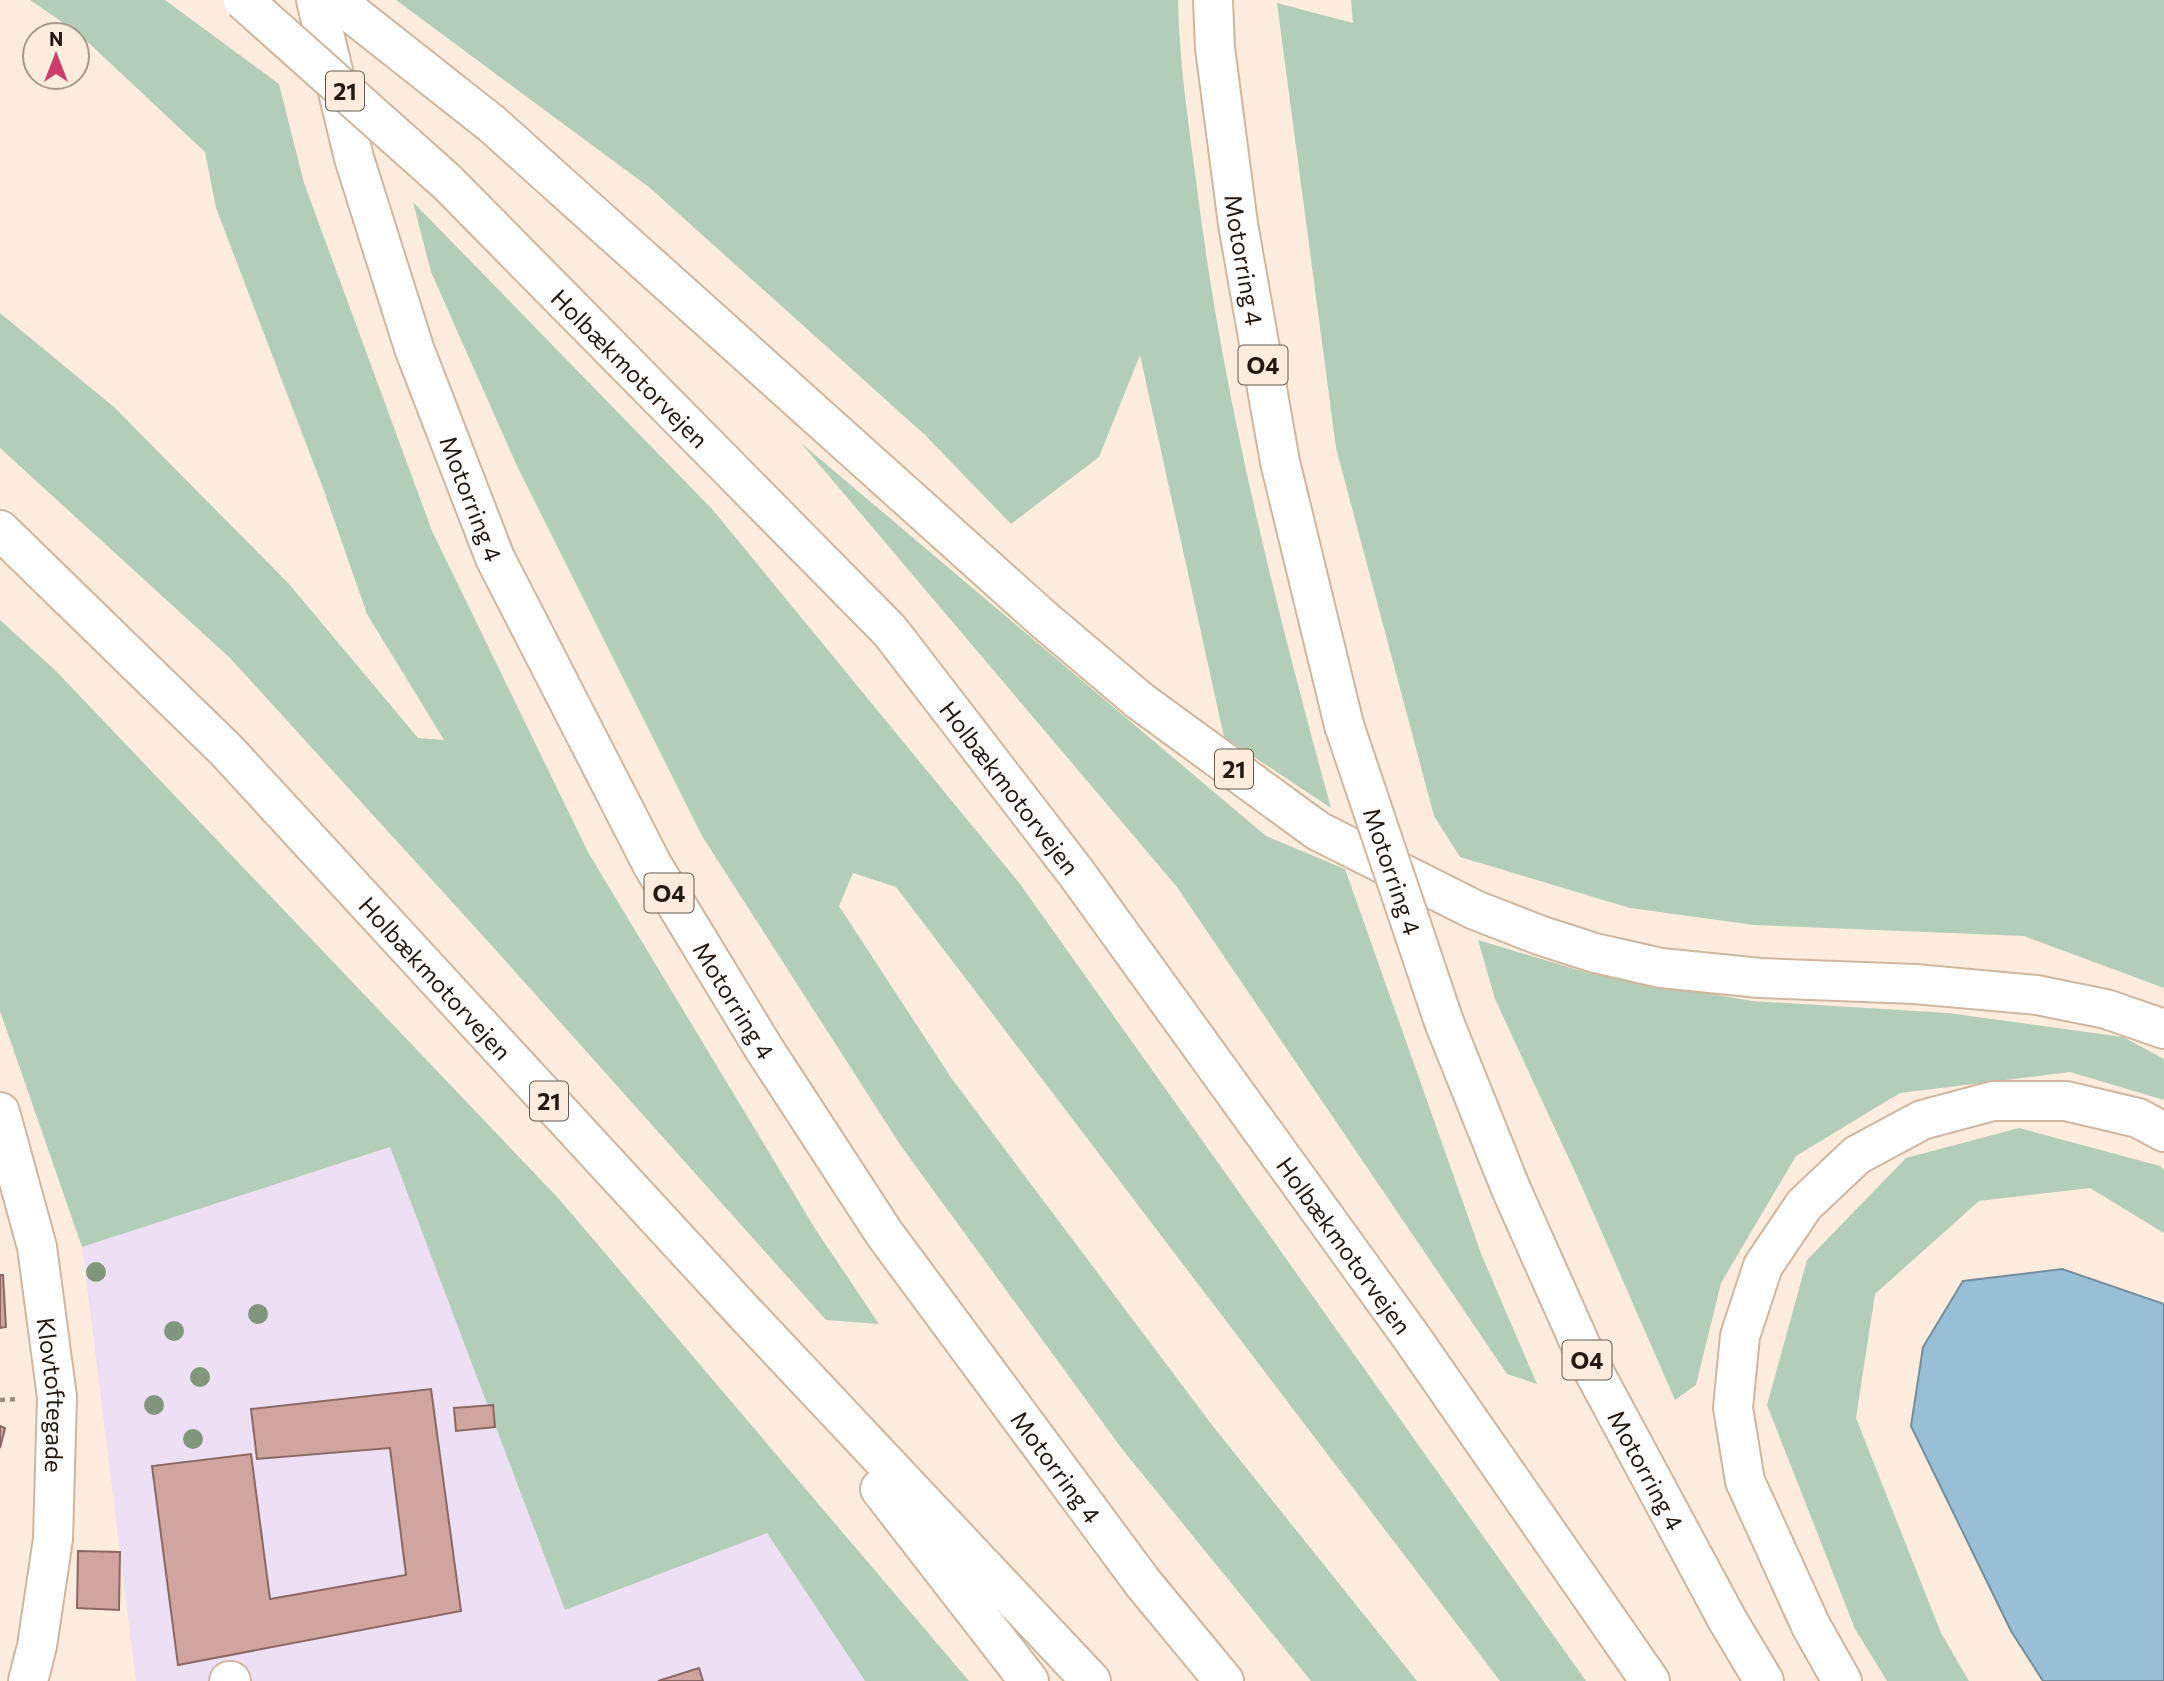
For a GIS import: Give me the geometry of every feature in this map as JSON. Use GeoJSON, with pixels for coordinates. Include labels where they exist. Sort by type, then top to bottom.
{"type":"FeatureCollection","features":[{"type":"Feature","properties":{"kind":"main road","name":"Holbækmotorvejen"},"geometry":{"type":"LineString","coordinates":[[243,0],[447,182],[890,631],[1077,874],[1412,1338],[1650,1681]]}},
{"type":"Feature","properties":{"kind":"main road","name":"Motorring 4"},"geometry":{"type":"LineString","coordinates":[[316,0],[354,158],[414,348],[495,558],[653,866],[763,1047],[884,1233],[1143,1583],[1224,1681]]}},
{"type":"Feature","properties":{"kind":"main road","name":"21"},"geometry":{"type":"LineString","coordinates":[[335,0],[492,124],[1042,618],[1140,701],[1318,831],[1475,910],[1595,953],[1661,968],[1760,978],[1915,984],[2037,995],[2106,1009],[2164,1029]]}},
{"type":"Feature","properties":{"kind":"main road","name":"Motorring 4"},"geometry":{"type":"LineString","coordinates":[[1213,0],[1216,48],[1238,224],[1278,449],[1344,725],[1444,1022],[1511,1189],[1586,1357],[1728,1621],[1764,1681]]}},
{"type":"Feature","properties":{"kind":"main road","name":"Holbækmotorvejen"},"geometry":{"type":"LineString","coordinates":[[0,530],[226,750],[742,1310],[1091,1681]]}},
{"type":"Feature","properties":{"kind":"main road"},"geometry":{"type":"LineString","coordinates":[[1842,1681],[1811,1626],[1745,1481],[1733,1408],[1740,1336],[1763,1266],[1804,1205],[1857,1155],[1922,1119],[1993,1101],[2066,1101],[2138,1118],[2164,1132]]}},
{"type":"Feature","properties":{"kind":"main road","name":"Klovtoftegade"},"geometry":{"type":"LineString","coordinates":[[0,1112],[37,1247],[57,1397],[53,1539],[37,1646],[28,1681]]}},
{"type":"Feature","properties":{"kind":"main road"},"geometry":{"type":"LineString","coordinates":[[742,1310],[1029,1681]]}},
{"type":"Feature","properties":{"kind":"shaded area"},"geometry":{"type":"Polygon","coordinates":[[[391,1147],[565,1610],[767,1533],[865,1681],[136,1681],[82,1247],[391,1147]]]}},
{"type":"Feature","properties":{"kind":"green space"},"geometry":{"type":"Polygon","coordinates":[[[30,0],[165,0],[279,84],[304,183],[432,531],[589,854],[814,1227],[879,1324],[826,1320],[494,948],[230,658],[0,448],[0,313],[114,407],[289,584],[418,738],[444,740],[367,614],[323,488],[216,208],[205,152],[91,45],[91,21],[61,21],[30,0]]]}},
{"type":"Feature","properties":{"kind":"green space"},"geometry":{"type":"Polygon","coordinates":[[[396,0],[1178,0],[1187,112],[1220,339],[1270,574],[1331,808],[1224,737],[1140,355],[1099,457],[1011,524],[925,435],[650,188],[396,0]]]}},
{"type":"Feature","properties":{"kind":"green space"},"geometry":{"type":"Polygon","coordinates":[[[1351,0],[2164,0],[2164,988],[2024,936],[1754,925],[1630,908],[1460,857],[1434,816],[1336,448],[1277,3],[1353,23],[1351,0]]]}},
{"type":"Feature","properties":{"kind":"green space"},"geometry":{"type":"Polygon","coordinates":[[[413,202],[713,510],[1020,884],[1586,1681],[1500,1681],[896,887],[853,873],[839,906],[952,1079],[1212,1425],[1417,1681],[1311,1681],[1122,1449],[901,1146],[702,836],[517,466],[431,272],[413,202]]]}},
{"type":"Feature","properties":{"kind":"green space"},"geometry":{"type":"Polygon","coordinates":[[[801,443],[1266,836],[1345,869],[1482,1256],[1537,1384],[1507,1374],[1177,887],[801,443]]]}},
{"type":"Feature","properties":{"kind":"green space"},"geometry":{"type":"Polygon","coordinates":[[[0,620],[56,671],[559,1199],[969,1681],[865,1681],[767,1533],[565,1610],[390,1147],[82,1247],[0,1011],[0,620]]]}},
{"type":"Feature","properties":{"kind":"green space"},"geometry":{"type":"Polygon","coordinates":[[[1478,940],[1588,973],[1752,1001],[1948,1013],[2123,1037],[2164,1059],[2164,1100],[2070,1072],[1900,1093],[1796,1156],[1721,1283],[1696,1385],[1675,1400],[1582,1187],[1495,999],[1478,940]]]}},
{"type":"Feature","properties":{"kind":"green space"},"geometry":{"type":"Polygon","coordinates":[[[2019,1128],[2160,1166],[2164,1170],[2164,1233],[2090,1188],[1979,1201],[1875,1294],[1856,1418],[1941,1633],[1969,1681],[1887,1681],[1855,1629],[1767,1405],[1807,1260],[1906,1158],[2019,1128]]]}},
{"type":"Feature","properties":{"kind":"water"},"geometry":{"type":"Polygon","coordinates":[[[2062,1269],[2164,1304],[2164,1681],[2043,1681],[2011,1631],[1911,1426],[1923,1347],[1963,1281],[2062,1269]]]}},
{"type":"Feature","properties":{"kind":"building"},"geometry":{"type":"Polygon","coordinates":[[[0,1275],[3,1275],[6,1327],[0,1328],[0,1275]]]}},
{"type":"Feature","properties":{"kind":"building"},"geometry":{"type":"Polygon","coordinates":[[[431,1389],[461,1611],[178,1665],[152,1466],[251,1454],[270,1599],[406,1575],[390,1448],[257,1459],[251,1409],[431,1389]]]}},
{"type":"Feature","properties":{"kind":"building"},"geometry":{"type":"Polygon","coordinates":[[[493,1405],[495,1427],[456,1431],[454,1408],[493,1405]]]}},
{"type":"Feature","properties":{"kind":"building"},"geometry":{"type":"Polygon","coordinates":[[[0,1426],[5,1428],[0,1448],[0,1426]]]}},
{"type":"Feature","properties":{"kind":"building"},"geometry":{"type":"Polygon","coordinates":[[[78,1551],[120,1552],[119,1610],[77,1608],[78,1551]]]}},
{"type":"Feature","properties":{"kind":"building"},"geometry":{"type":"Polygon","coordinates":[[[699,1668],[703,1681],[658,1681],[699,1668]]]}}]}
